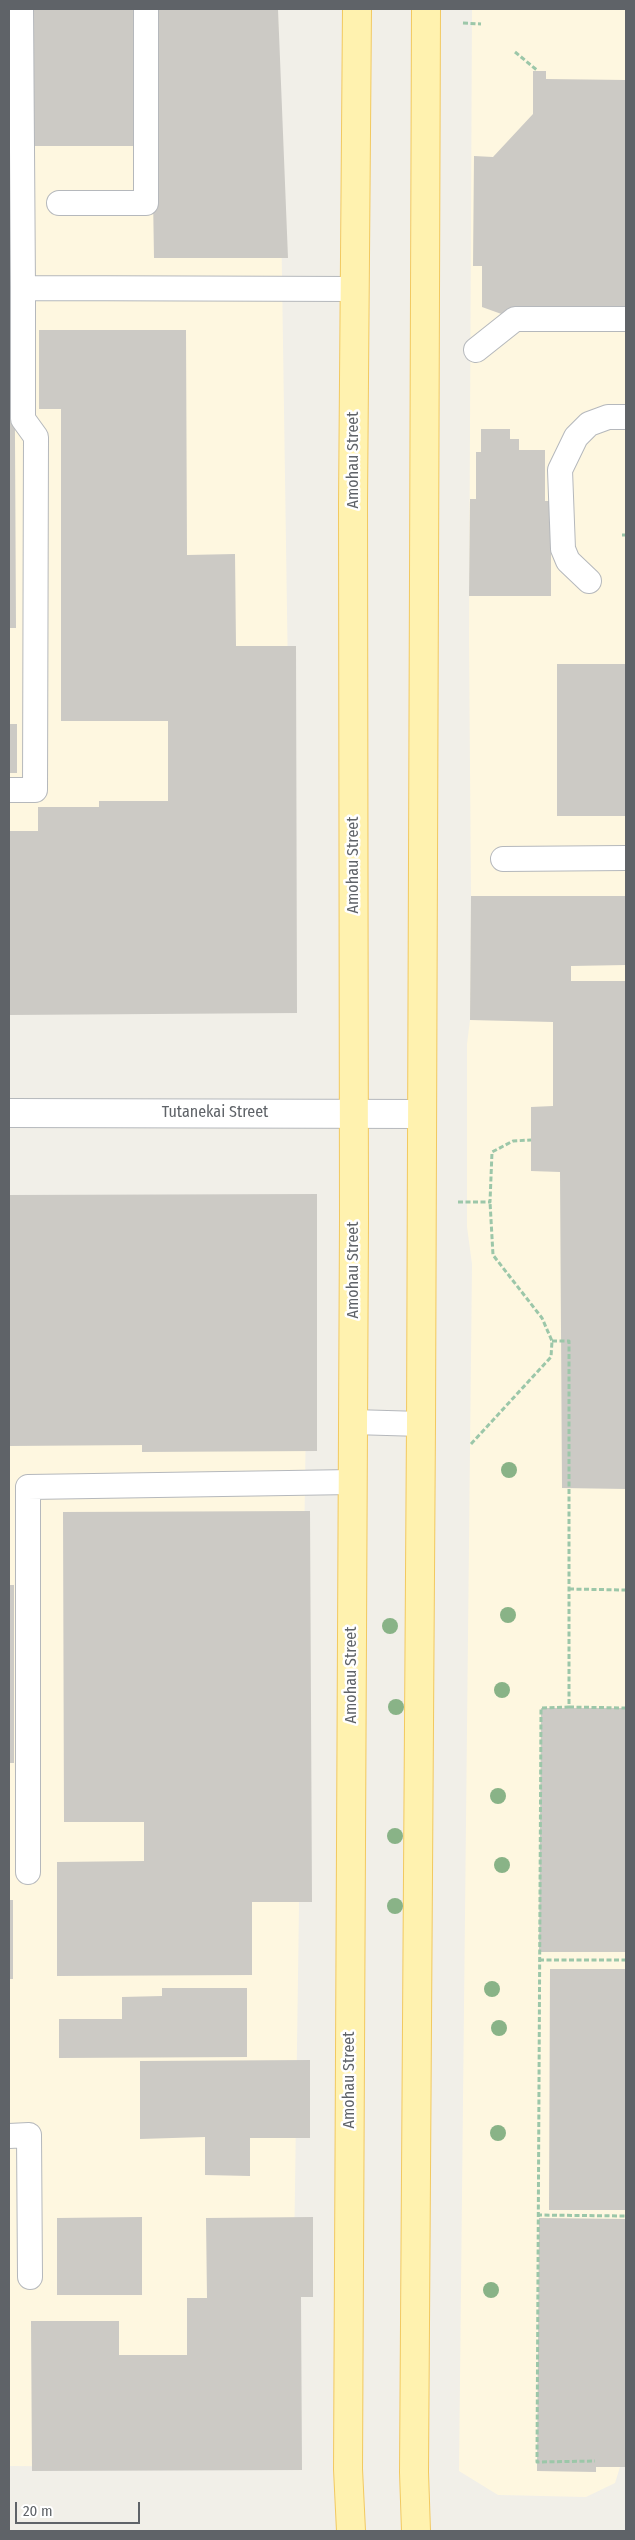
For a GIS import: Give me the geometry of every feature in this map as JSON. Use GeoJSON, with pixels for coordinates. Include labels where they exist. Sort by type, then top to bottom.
{"type":"FeatureCollection","features":[{"type":"Feature","properties":{"kind":"main road","name":"Amohau Street"},"geometry":{"type":"LineString","coordinates":[[351,2531],[348,2459],[357,9]]}},
{"type":"Feature","properties":{"kind":"main road"},"geometry":{"type":"LineString","coordinates":[[416,2531],[414,2472],[421,1424],[426,9]]}},
{"type":"Feature","properties":{"kind":"street","name":"Tutanekai Street"},"geometry":{"type":"LineString","coordinates":[[9,1113],[422,1114]]}},
{"type":"Feature","properties":{"kind":"lane"},"geometry":{"type":"LineString","coordinates":[[9,790],[35,790],[36,437],[23,419],[21,9]]}},
{"type":"Feature","properties":{"kind":"lane"},"geometry":{"type":"LineString","coordinates":[[59,203],[146,203],[146,9]]}},
{"type":"Feature","properties":{"kind":"lane"},"geometry":{"type":"LineString","coordinates":[[23,288],[355,289]]}},
{"type":"Feature","properties":{"kind":"lane"},"geometry":{"type":"LineString","coordinates":[[476,350],[514,319],[626,319]]}},
{"type":"Feature","properties":{"kind":"lane"},"geometry":{"type":"LineString","coordinates":[[589,580],[568,561],[563,549],[560,470],[576,437],[589,424],[608,417],[626,417]]}},
{"type":"Feature","properties":{"kind":"lane"},"geometry":{"type":"LineString","coordinates":[[503,859],[626,858]]}},
{"type":"Feature","properties":{"kind":"lane"},"geometry":{"type":"LineString","coordinates":[[353,1422],[421,1424]]}},
{"type":"Feature","properties":{"kind":"lane"},"geometry":{"type":"LineString","coordinates":[[28,1872],[18,1486],[353,1482]]}},
{"type":"Feature","properties":{"kind":"lane"},"geometry":{"type":"LineString","coordinates":[[9,2136],[29,2135],[30,2277]]}},
{"type":"Feature","properties":{"kind":"path"},"geometry":{"type":"LineString","coordinates":[[463,23],[481,24]]}},
{"type":"Feature","properties":{"kind":"path"},"geometry":{"type":"LineString","coordinates":[[514,52],[538,71]]}},
{"type":"Feature","properties":{"kind":"path"},"geometry":{"type":"LineString","coordinates":[[471,1444],[550,1357],[552,1341],[542,1318],[493,1255],[490,1202],[492,1152],[513,1141],[531,1140]]}},
{"type":"Feature","properties":{"kind":"path"},"geometry":{"type":"LineString","coordinates":[[456,1202],[490,1202]]}},
{"type":"Feature","properties":{"kind":"path"},"geometry":{"type":"LineString","coordinates":[[552,1341],[569,1341],[569,1707]]}},
{"type":"Feature","properties":{"kind":"path"},"geometry":{"type":"LineString","coordinates":[[569,1589],[626,1590]]}},
{"type":"Feature","properties":{"kind":"path"},"geometry":{"type":"LineString","coordinates":[[595,2462],[537,2462],[541,1708],[626,1708]]}},
{"type":"Feature","properties":{"kind":"path"},"geometry":{"type":"LineString","coordinates":[[539,1960],[626,1960]]}},
{"type":"Feature","properties":{"kind":"path"},"geometry":{"type":"LineString","coordinates":[[537,2215],[626,2216]]}},
{"type":"Feature","properties":{"kind":"shaded area"},"geometry":{"type":"Polygon","coordinates":[[[9,9],[278,9],[293,1012],[9,1009],[9,9]]]}},
{"type":"Feature","properties":{"kind":"shaded area"},"geometry":{"type":"Polygon","coordinates":[[[472,9],[626,9],[626,2467],[620,2467],[615,2483],[586,2497],[498,2495],[459,2471],[472,1264],[467,1227],[467,1044],[470,1020],[471,896],[469,639],[472,9]]]}},
{"type":"Feature","properties":{"kind":"shaded area"},"geometry":{"type":"Polygon","coordinates":[[[9,1199],[309,1202],[291,2468],[9,2466],[9,1199]]]}},
{"type":"Feature","properties":{"kind":"building"},"geometry":{"type":"Polygon","coordinates":[[[9,9],[13,9],[13,101],[9,101],[9,9]]]}},
{"type":"Feature","properties":{"kind":"building"},"geometry":{"type":"Polygon","coordinates":[[[31,9],[134,9],[135,146],[31,146],[31,9]]]}},
{"type":"Feature","properties":{"kind":"building"},"geometry":{"type":"Polygon","coordinates":[[[150,9],[278,9],[288,258],[154,258],[150,9]]]}},
{"type":"Feature","properties":{"kind":"building"},"geometry":{"type":"Polygon","coordinates":[[[533,71],[546,71],[546,79],[626,80],[626,317],[507,316],[482,307],[482,266],[473,266],[474,156],[493,157],[533,114],[533,71]]]}},
{"type":"Feature","properties":{"kind":"building"},"geometry":{"type":"Polygon","coordinates":[[[9,252],[14,252],[16,628],[9,628],[9,252]]]}},
{"type":"Feature","properties":{"kind":"building"},"geometry":{"type":"Polygon","coordinates":[[[39,330],[186,330],[187,555],[235,554],[236,646],[296,646],[297,1013],[9,1015],[9,831],[38,831],[38,807],[99,807],[99,801],[168,801],[168,721],[61,721],[61,409],[39,409],[39,330]]]}},
{"type":"Feature","properties":{"kind":"building"},"geometry":{"type":"Polygon","coordinates":[[[481,429],[510,429],[510,439],[519,439],[519,450],[545,450],[545,501],[551,501],[551,596],[469,596],[470,499],[476,499],[476,452],[481,452],[481,429]]]}},
{"type":"Feature","properties":{"kind":"building"},"geometry":{"type":"Polygon","coordinates":[[[557,664],[626,664],[626,816],[557,816],[557,664]]]}},
{"type":"Feature","properties":{"kind":"building"},"geometry":{"type":"Polygon","coordinates":[[[9,724],[17,724],[17,773],[9,773],[9,724]]]}},
{"type":"Feature","properties":{"kind":"building"},"geometry":{"type":"Polygon","coordinates":[[[471,896],[626,896],[626,965],[571,966],[571,981],[626,981],[626,1489],[562,1488],[560,1172],[531,1171],[531,1107],[553,1106],[553,1022],[470,1020],[471,896]]]}},
{"type":"Feature","properties":{"kind":"building"},"geometry":{"type":"Polygon","coordinates":[[[317,1194],[317,1451],[142,1452],[142,1445],[9,1446],[9,1195],[317,1194]]]}},
{"type":"Feature","properties":{"kind":"building"},"geometry":{"type":"Polygon","coordinates":[[[310,1511],[312,1902],[252,1902],[252,1975],[57,1976],[57,1862],[144,1861],[144,1822],[64,1822],[63,1512],[310,1511]]]}},
{"type":"Feature","properties":{"kind":"building"},"geometry":{"type":"Polygon","coordinates":[[[9,1585],[14,1585],[14,1763],[9,1763],[9,1585]]]}},
{"type":"Feature","properties":{"kind":"building"},"geometry":{"type":"Polygon","coordinates":[[[541,1708],[626,1708],[626,1952],[539,1952],[541,1708]]]}},
{"type":"Feature","properties":{"kind":"building"},"geometry":{"type":"Polygon","coordinates":[[[9,1900],[13,1900],[13,1979],[9,1979],[9,1900]]]}},
{"type":"Feature","properties":{"kind":"building"},"geometry":{"type":"Polygon","coordinates":[[[550,1969],[626,1969],[626,2210],[549,2210],[550,1969]]]}},
{"type":"Feature","properties":{"kind":"building"},"geometry":{"type":"Polygon","coordinates":[[[162,1988],[247,1988],[247,2057],[59,2058],[59,2019],[122,2019],[122,1997],[162,1996],[162,1988]]]}},
{"type":"Feature","properties":{"kind":"building"},"geometry":{"type":"Polygon","coordinates":[[[310,2060],[310,2138],[250,2138],[250,2176],[205,2175],[205,2137],[140,2139],[140,2061],[310,2060]]]}},
{"type":"Feature","properties":{"kind":"building"},"geometry":{"type":"Polygon","coordinates":[[[142,2217],[142,2295],[57,2295],[57,2218],[142,2217]]]}},
{"type":"Feature","properties":{"kind":"building"},"geometry":{"type":"Polygon","coordinates":[[[313,2217],[313,2297],[301,2297],[302,2470],[32,2471],[31,2321],[119,2321],[119,2355],[187,2355],[187,2298],[207,2298],[206,2218],[313,2217]]]}},
{"type":"Feature","properties":{"kind":"building"},"geometry":{"type":"Polygon","coordinates":[[[539,2218],[626,2219],[626,2467],[596,2467],[596,2472],[537,2471],[539,2218]]]}}]}
